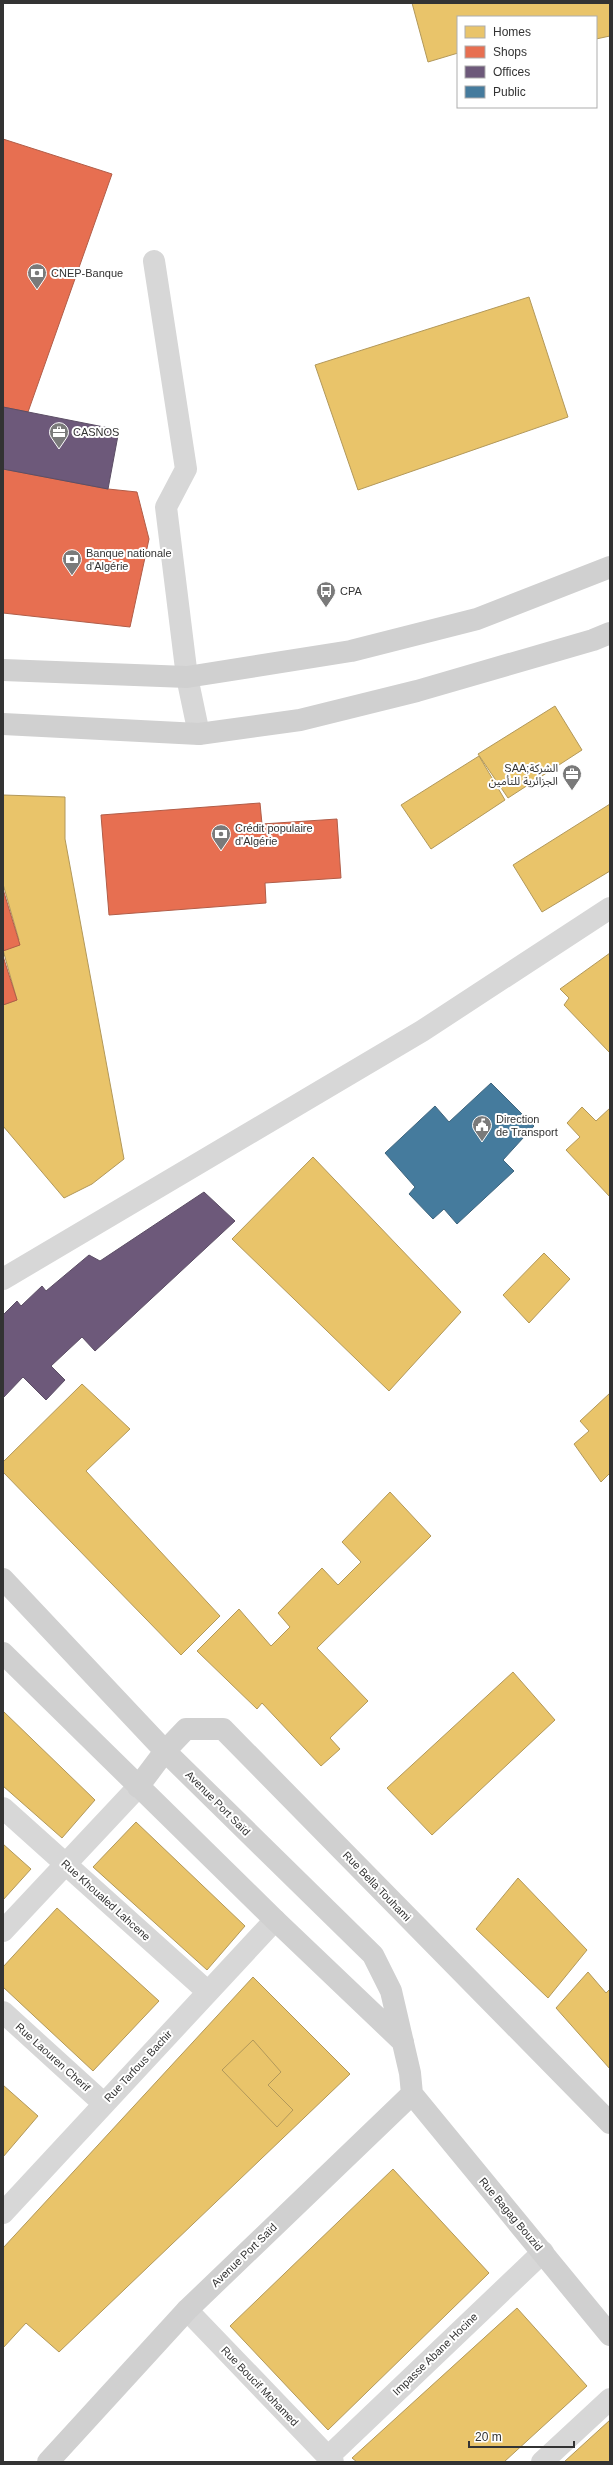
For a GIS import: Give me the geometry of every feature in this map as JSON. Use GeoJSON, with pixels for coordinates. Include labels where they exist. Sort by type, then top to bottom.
{"type":"FeatureCollection","features":[{"type":"Feature","properties":{"kind":"main road"},"geometry":{"type":"LineString","coordinates":[[3,670],[187,677],[351,651],[477,619],[610,567]]}},
{"type":"Feature","properties":{"kind":"main road"},"geometry":{"type":"LineString","coordinates":[[3,724],[199,734],[300,720],[409,693],[593,640],[610,633]]}},
{"type":"Feature","properties":{"kind":"main road","name":"Avenue Port Saïd"},"geometry":{"type":"LineString","coordinates":[[3,1579],[165,1751],[373,1955],[391,1991],[410,2073],[412,2094],[187,2310],[48,2462]]}},
{"type":"Feature","properties":{"kind":"main road"},"geometry":{"type":"LineString","coordinates":[[3,1653],[138,1787],[403,2042]]}},
{"type":"Feature","properties":{"kind":"main road","name":"Rue Bella Touhami"},"geometry":{"type":"LineString","coordinates":[[138,1787],[165,1751],[186,1729],[223,1729],[610,2124]]}},
{"type":"Feature","properties":{"kind":"main road","name":"Rue Bagag Bouzid"},"geometry":{"type":"LineString","coordinates":[[412,2094],[610,2335]]}},
{"type":"Feature","properties":{"kind":"street"},"geometry":{"type":"LineString","coordinates":[[154,261],[186,469],[166,507],[187,677],[199,734]]}},
{"type":"Feature","properties":{"kind":"street"},"geometry":{"type":"LineString","coordinates":[[3,1279],[422,1031],[610,908]]}},
{"type":"Feature","properties":{"kind":"street"},"geometry":{"type":"LineString","coordinates":[[3,1931],[138,1787]]}},
{"type":"Feature","properties":{"kind":"street","name":"Rue Khoualed Lahcene"},"geometry":{"type":"LineString","coordinates":[[3,1808],[208,1992]]}},
{"type":"Feature","properties":{"kind":"street","name":"Rue Tarfous Bachir"},"geometry":{"type":"LineString","coordinates":[[7,2202],[103,2103],[275,1920]]}},
{"type":"Feature","properties":{"kind":"street","name":"Rue Laouren Cherif"},"geometry":{"type":"LineString","coordinates":[[3,2012],[103,2103]]}},
{"type":"Feature","properties":{"kind":"street","name":"Impasse Abane Hocine"},"geometry":{"type":"LineString","coordinates":[[330,2459],[542,2252]]}},
{"type":"Feature","properties":{"kind":"street","name":"Rue Boucif Mohamed"},"geometry":{"type":"LineString","coordinates":[[187,2310],[330,2459]]}},
{"type":"Feature","properties":{"kind":"street"},"geometry":{"type":"LineString","coordinates":[[542,2462],[610,2399]]}},
{"type":"Feature","properties":{"kind":"building: Homes"},"geometry":{"type":"Polygon","coordinates":[[[412,3],[610,3],[610,36],[597,39],[597,16],[457,16],[457,53],[428,62],[412,3]]]}},
{"type":"Feature","properties":{"kind":"building: Homes"},"geometry":{"type":"Polygon","coordinates":[[[529,297],[568,417],[358,490],[315,365],[529,297]]]}},
{"type":"Feature","properties":{"kind":"building: Homes"},"geometry":{"type":"Polygon","coordinates":[[[555,706],[582,750],[508,798],[478,754],[555,706]]]}},
{"type":"Feature","properties":{"kind":"building: Homes"},"geometry":{"type":"Polygon","coordinates":[[[479,756],[505,800],[431,849],[401,805],[479,756]]]}},
{"type":"Feature","properties":{"kind":"building: Homes"},"geometry":{"type":"Polygon","coordinates":[[[3,795],[65,797],[65,839],[124,1159],[92,1184],[64,1198],[3,1126],[3,1005],[17,1000],[3,950],[19,940],[3,884],[3,795]]]}},
{"type":"Feature","properties":{"kind":"building: Homes"},"geometry":{"type":"Polygon","coordinates":[[[610,804],[610,871],[542,912],[513,865],[610,804]]]}},
{"type":"Feature","properties":{"kind":"building: Homes"},"geometry":{"type":"Polygon","coordinates":[[[610,953],[610,1053],[564,1005],[569,998],[560,989],[610,953]]]}},
{"type":"Feature","properties":{"kind":"building: Homes"},"geometry":{"type":"Polygon","coordinates":[[[582,1107],[596,1121],[610,1108],[610,1197],[566,1150],[580,1137],[567,1123],[582,1107]]]}},
{"type":"Feature","properties":{"kind":"building: Homes"},"geometry":{"type":"Polygon","coordinates":[[[313,1157],[461,1312],[389,1391],[232,1239],[313,1157]]]}},
{"type":"Feature","properties":{"kind":"building: Homes"},"geometry":{"type":"Polygon","coordinates":[[[544,1253],[570,1279],[529,1323],[503,1295],[544,1253]]]}},
{"type":"Feature","properties":{"kind":"building: Homes"},"geometry":{"type":"Polygon","coordinates":[[[82,1384],[130,1429],[86,1471],[220,1616],[181,1655],[3,1472],[3,1462],[82,1384]]]}},
{"type":"Feature","properties":{"kind":"building: Homes"},"geometry":{"type":"Polygon","coordinates":[[[610,1393],[610,1473],[601,1482],[574,1444],[589,1431],[580,1421],[610,1393]]]}},
{"type":"Feature","properties":{"kind":"building: Homes"},"geometry":{"type":"Polygon","coordinates":[[[390,1492],[431,1536],[317,1648],[368,1701],[330,1738],[340,1749],[321,1766],[262,1703],[257,1709],[197,1651],[239,1609],[271,1646],[290,1627],[278,1613],[322,1568],[338,1585],[361,1562],[342,1542],[390,1492]]]}},
{"type":"Feature","properties":{"kind":"building: Homes"},"geometry":{"type":"Polygon","coordinates":[[[513,1672],[555,1720],[432,1835],[387,1788],[513,1672]]]}},
{"type":"Feature","properties":{"kind":"building: Homes"},"geometry":{"type":"Polygon","coordinates":[[[3,1711],[95,1800],[62,1838],[3,1786],[3,1711]]]}},
{"type":"Feature","properties":{"kind":"building: Homes"},"geometry":{"type":"Polygon","coordinates":[[[136,1822],[245,1926],[207,1970],[93,1867],[136,1822]]]}},
{"type":"Feature","properties":{"kind":"building: Homes"},"geometry":{"type":"Polygon","coordinates":[[[3,1844],[31,1869],[3,1900],[3,1844]]]}},
{"type":"Feature","properties":{"kind":"building: Homes"},"geometry":{"type":"Polygon","coordinates":[[[518,1878],[587,1950],[548,1998],[476,1929],[518,1878]]]}},
{"type":"Feature","properties":{"kind":"building: Homes"},"geometry":{"type":"Polygon","coordinates":[[[57,1908],[159,2001],[93,2071],[3,1987],[3,1967],[57,1908]]]}},
{"type":"Feature","properties":{"kind":"building: Homes"},"geometry":{"type":"Polygon","coordinates":[[[588,1972],[606,1993],[610,1989],[610,2069],[556,2008],[588,1972]]]}},
{"type":"Feature","properties":{"kind":"building: Homes"},"geometry":{"type":"Polygon","coordinates":[[[253,1977],[350,2074],[59,2352],[26,2323],[3,2348],[3,2248],[253,1977]]]}},
{"type":"Feature","properties":{"kind":"building: Homes"},"geometry":{"type":"Polygon","coordinates":[[[253,2040],[281,2072],[268,2085],[293,2110],[277,2127],[222,2070],[253,2040]]]}},
{"type":"Feature","properties":{"kind":"building: Homes"},"geometry":{"type":"Polygon","coordinates":[[[3,2085],[38,2116],[3,2157],[3,2085]]]}},
{"type":"Feature","properties":{"kind":"building: Homes"},"geometry":{"type":"Polygon","coordinates":[[[393,2169],[489,2273],[328,2430],[230,2326],[393,2169]]]}},
{"type":"Feature","properties":{"kind":"building: Homes"},"geometry":{"type":"Polygon","coordinates":[[[517,2308],[587,2386],[504,2462],[357,2462],[352,2458],[517,2308]]]}},
{"type":"Feature","properties":{"kind":"building: Homes"},"geometry":{"type":"Polygon","coordinates":[[[610,2420],[610,2462],[564,2462],[610,2420]]]}},
{"type":"Feature","properties":{"kind":"building: Shops","name":"CNEP-Banque"},"geometry":{"type":"Polygon","coordinates":[[[3,139],[112,174],[28,412],[3,407],[3,139]]]}},
{"type":"Feature","properties":{"kind":"building: Shops","name":"Banque nationale d'Algérie"},"geometry":{"type":"Polygon","coordinates":[[[3,469],[108,489],[137,492],[149,539],[130,627],[3,613],[3,469]]]}},
{"type":"Feature","properties":{"kind":"building: Shops","name":"Crédit populaire d'Algérie"},"geometry":{"type":"Polygon","coordinates":[[[260,803],[262,824],[337,819],[341,878],[265,883],[266,903],[109,915],[101,815],[260,803]]]}},
{"type":"Feature","properties":{"kind":"building: Shops"},"geometry":{"type":"Polygon","coordinates":[[[3,889],[20,945],[3,951],[3,889]]]}},
{"type":"Feature","properties":{"kind":"building: Shops"},"geometry":{"type":"Polygon","coordinates":[[[3,956],[17,1000],[3,1005],[3,956]]]}},
{"type":"Feature","properties":{"kind":"building: Offices","name":"CASNOS"},"geometry":{"type":"Polygon","coordinates":[[[3,407],[119,430],[108,489],[3,469],[3,407]]]}},
{"type":"Feature","properties":{"kind":"building: Offices"},"geometry":{"type":"Polygon","coordinates":[[[204,1192],[235,1221],[95,1351],[82,1337],[51,1366],[65,1380],[46,1400],[23,1377],[3,1398],[3,1315],[17,1301],[21,1306],[42,1286],[46,1291],[89,1255],[100,1261],[204,1192]]]}},
{"type":"Feature","properties":{"kind":"building: Public"},"geometry":{"type":"Polygon","coordinates":[[[491,1083],[534,1126],[503,1160],[514,1171],[457,1224],[444,1209],[433,1219],[409,1194],[415,1187],[385,1153],[435,1106],[449,1122],[491,1083]]]}},
{"type":"Feature","properties":{"kind":"place","name":"CNEP-Banque"},"geometry":{"type":"Point","coordinates":[37,290]}},
{"type":"Feature","properties":{"kind":"place","name":"CASNOS"},"geometry":{"type":"Point","coordinates":[59,449]}},
{"type":"Feature","properties":{"kind":"place","name":"Banque nationale d'Algérie"},"geometry":{"type":"Point","coordinates":[72,576]}},
{"type":"Feature","properties":{"kind":"place","name":"CPA"},"geometry":{"type":"Point","coordinates":[326,608]}},
{"type":"Feature","properties":{"kind":"place","name":"SAA;الشركة الجزائرية للتأمين"},"geometry":{"type":"Point","coordinates":[572,791]}},
{"type":"Feature","properties":{"kind":"place","name":"Crédit populaire d'Algérie"},"geometry":{"type":"Point","coordinates":[221,851]}},
{"type":"Feature","properties":{"kind":"place","name":"Direction de Transport"},"geometry":{"type":"Point","coordinates":[482,1142]}}]}
